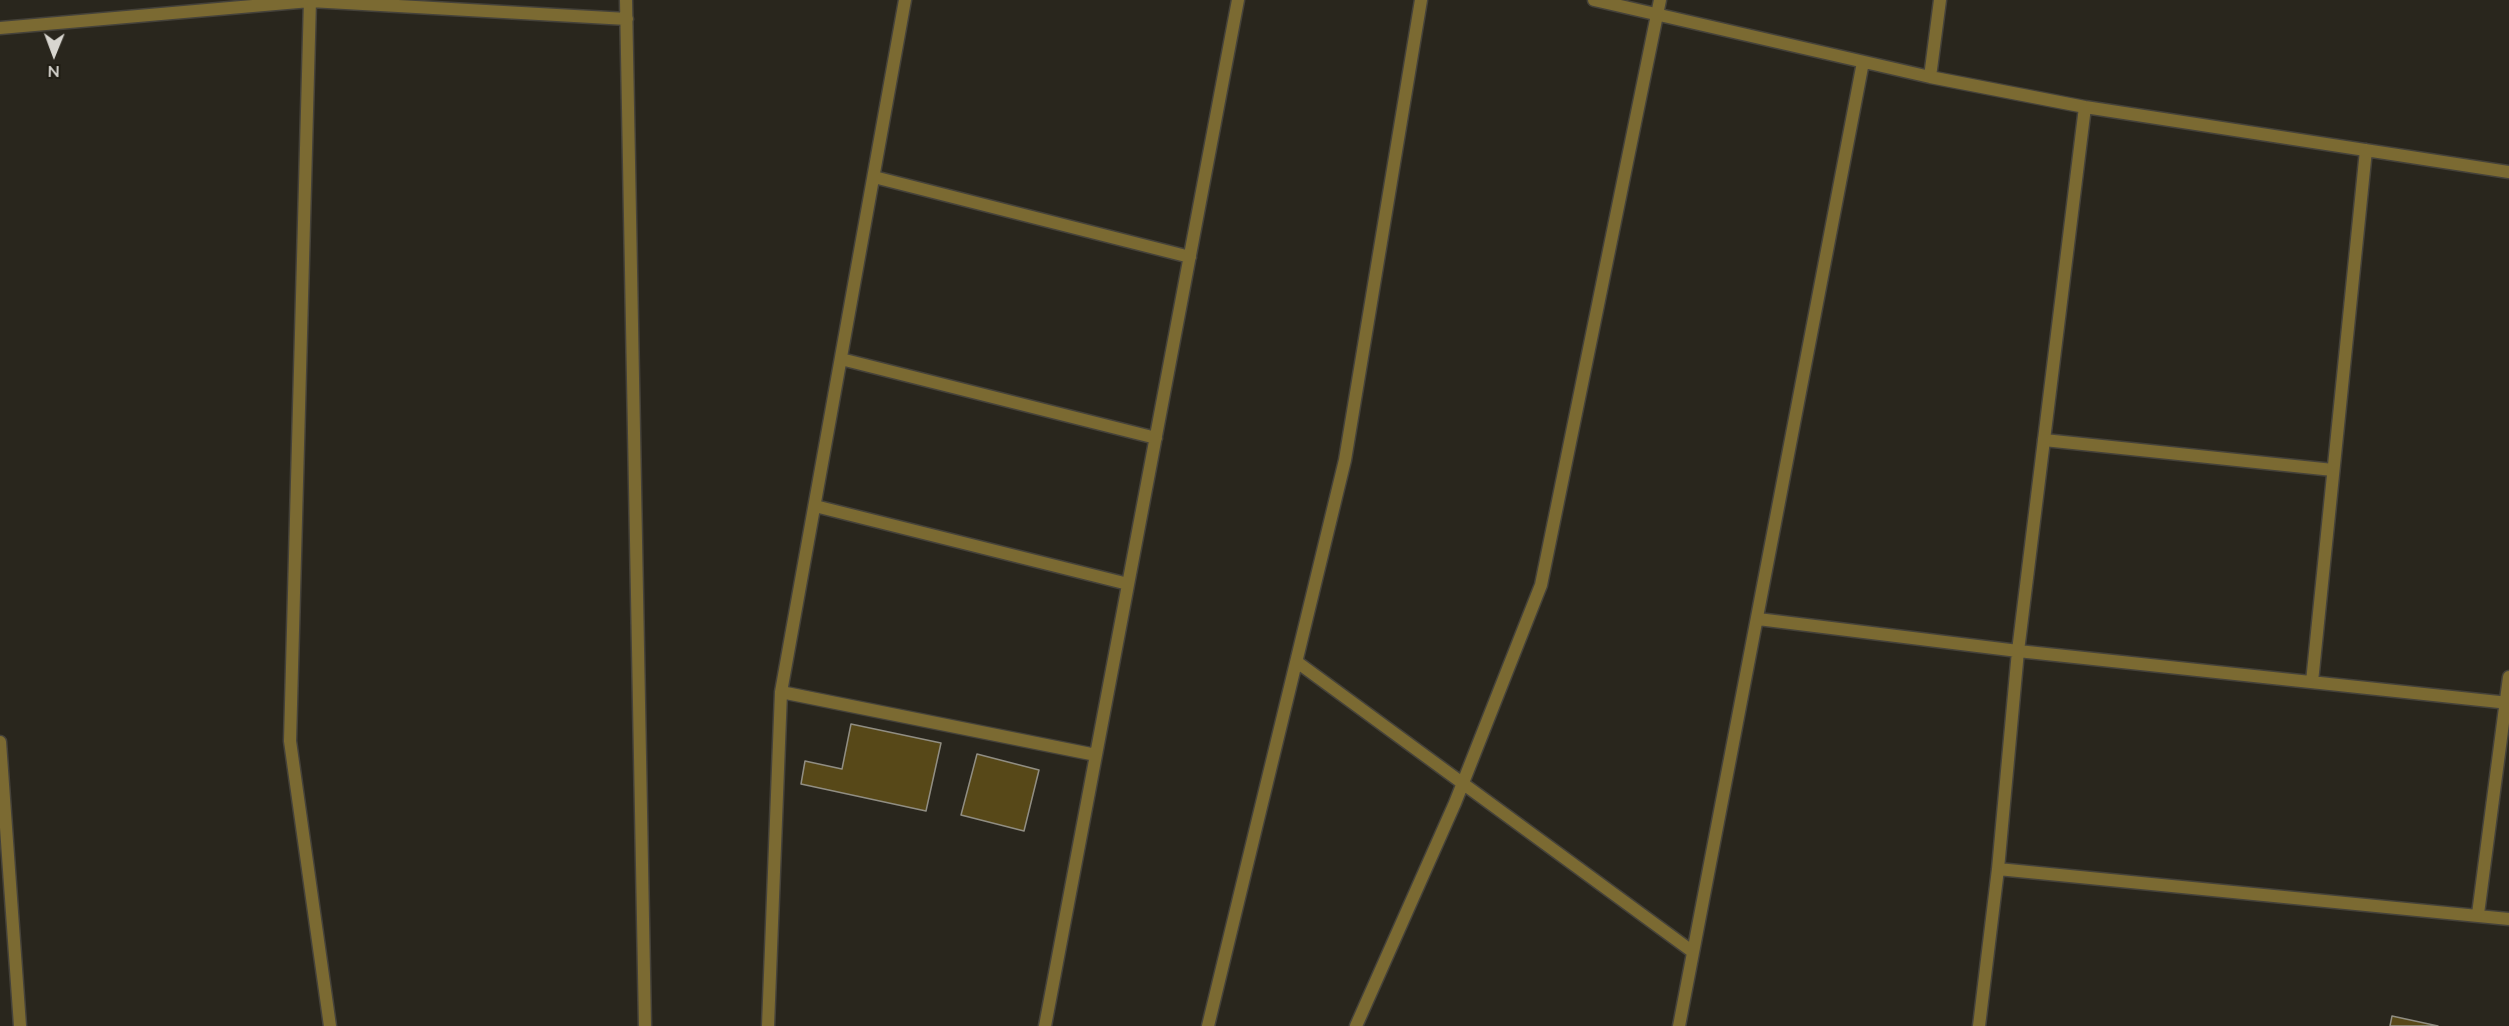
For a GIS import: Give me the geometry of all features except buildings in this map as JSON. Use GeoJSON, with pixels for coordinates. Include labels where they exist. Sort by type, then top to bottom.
{"type":"FeatureCollection","features":[{"type":"Feature","properties":{"kind":"street"},"geometry":{"type":"LineString","coordinates":[[0,28],[310,0],[627,19]]}},
{"type":"Feature","properties":{"kind":"street"},"geometry":{"type":"LineString","coordinates":[[310,0],[290,741],[330,1026]]}},
{"type":"Feature","properties":{"kind":"street"},"geometry":{"type":"LineString","coordinates":[[626,0],[645,1026]]}},
{"type":"Feature","properties":{"kind":"street"},"geometry":{"type":"LineString","coordinates":[[768,1026],[781,692],[905,0]]}},
{"type":"Feature","properties":{"kind":"street"},"geometry":{"type":"LineString","coordinates":[[1045,1026],[1238,0]]}},
{"type":"Feature","properties":{"kind":"street"},"geometry":{"type":"LineString","coordinates":[[1208,1026],[1345,460],[1421,0]]}},
{"type":"Feature","properties":{"kind":"street"},"geometry":{"type":"LineString","coordinates":[[1594,0],[1659,13],[1930,77],[2085,107],[2509,172]]}},
{"type":"Feature","properties":{"kind":"street"},"geometry":{"type":"LineString","coordinates":[[1356,1026],[1462,783],[1541,585],[1660,0]]}},
{"type":"Feature","properties":{"kind":"street"},"geometry":{"type":"LineString","coordinates":[[1930,77],[1940,0]]}},
{"type":"Feature","properties":{"kind":"street"},"geometry":{"type":"LineString","coordinates":[[1679,1026],[1863,62]]}},
{"type":"Feature","properties":{"kind":"street"},"geometry":{"type":"LineString","coordinates":[[1979,1026],[1998,869],[2018,651],[2085,107]]}},
{"type":"Feature","properties":{"kind":"street"},"geometry":{"type":"LineString","coordinates":[[2312,682],[2366,150]]}},
{"type":"Feature","properties":{"kind":"street"},"geometry":{"type":"LineString","coordinates":[[873,177],[1190,257]]}},
{"type":"Feature","properties":{"kind":"street"},"geometry":{"type":"LineString","coordinates":[[841,359],[1155,438]]}},
{"type":"Feature","properties":{"kind":"street"},"geometry":{"type":"LineString","coordinates":[[2044,440],[2333,470]]}},
{"type":"Feature","properties":{"kind":"street"},"geometry":{"type":"LineString","coordinates":[[815,506],[1128,584]]}},
{"type":"Feature","properties":{"kind":"street"},"geometry":{"type":"LineString","coordinates":[[1758,619],[2018,651],[2507,702]]}},
{"type":"Feature","properties":{"kind":"street"},"geometry":{"type":"LineString","coordinates":[[1297,662],[1693,952]]}},
{"type":"Feature","properties":{"kind":"street"},"geometry":{"type":"LineString","coordinates":[[2478,914],[2509,677]]}},
{"type":"Feature","properties":{"kind":"street"},"geometry":{"type":"LineString","coordinates":[[781,692],[1096,755]]}},
{"type":"Feature","properties":{"kind":"street"},"geometry":{"type":"LineString","coordinates":[[0,742],[20,1026]]}},
{"type":"Feature","properties":{"kind":"street"},"geometry":{"type":"LineString","coordinates":[[1998,869],[2478,914],[2509,919]]}}]}
